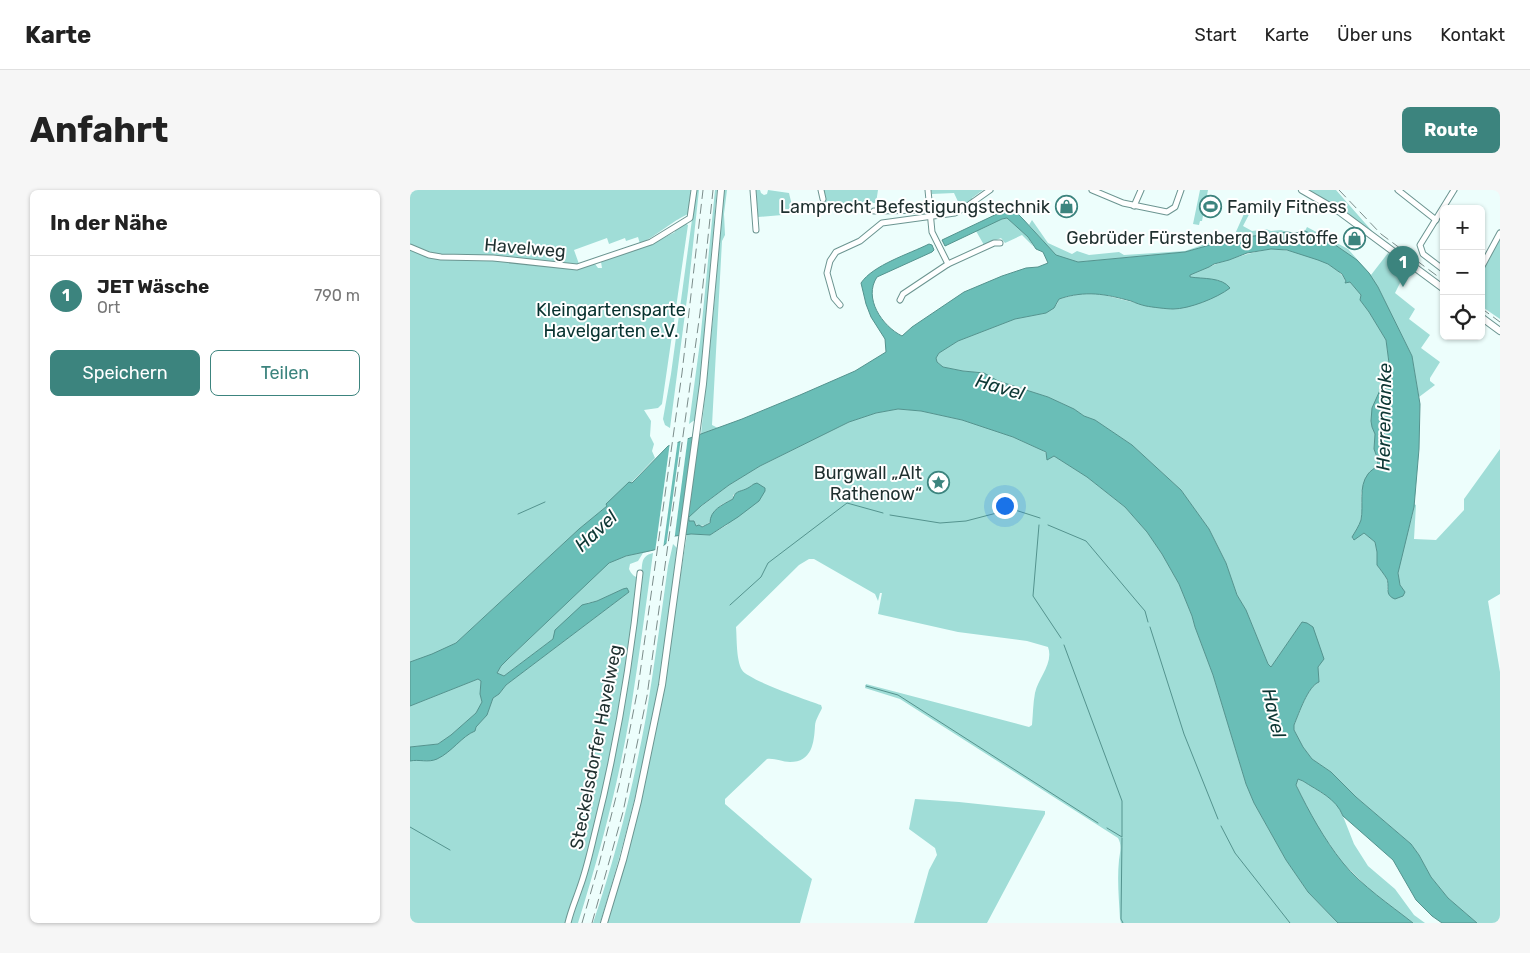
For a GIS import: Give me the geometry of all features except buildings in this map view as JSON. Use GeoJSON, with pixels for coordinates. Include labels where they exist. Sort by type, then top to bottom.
{"type":"FeatureCollection","features":[{"type":"Feature","properties":{"kind":"main road"},"geometry":{"type":"LineString","coordinates":[[604,923],[625,852],[648,758],[662,686],[699,421],[721,190]]}},
{"type":"Feature","properties":{"kind":"main road"},"geometry":{"type":"LineString","coordinates":[[1302,190],[1340,212],[1440,286]]}},
{"type":"Feature","properties":{"kind":"main road"},"geometry":{"type":"LineString","coordinates":[[1485,320],[1500,331]]}},
{"type":"Feature","properties":{"kind":"street","name":"Havelweg"},"geometry":{"type":"LineString","coordinates":[[410,247],[429,255],[441,257],[493,258],[577,267],[651,242],[690,218],[694,190]]}},
{"type":"Feature","properties":{"kind":"street"},"geometry":{"type":"LineString","coordinates":[[753,190],[756,230]]}},
{"type":"Feature","properties":{"kind":"street"},"geometry":{"type":"LineString","coordinates":[[820,190],[823,199]]}},
{"type":"Feature","properties":{"kind":"street"},"geometry":{"type":"LineString","coordinates":[[928,190],[933,237],[948,264]]}},
{"type":"Feature","properties":{"kind":"street"},"geometry":{"type":"LineString","coordinates":[[874,211],[948,215],[960,211],[990,190]]}},
{"type":"Feature","properties":{"kind":"street"},"geometry":{"type":"LineString","coordinates":[[1092,190],[1123,203],[1167,212],[1176,207],[1182,190]]}},
{"type":"Feature","properties":{"kind":"street"},"geometry":{"type":"LineString","coordinates":[[1134,206],[1141,190]]}},
{"type":"Feature","properties":{"kind":"street"},"geometry":{"type":"LineString","coordinates":[[1398,190],[1436,220]]}},
{"type":"Feature","properties":{"kind":"street"},"geometry":{"type":"LineString","coordinates":[[1440,267],[1423,254],[1420,248],[1421,242],[1454,190]]}},
{"type":"Feature","properties":{"kind":"street"},"geometry":{"type":"LineString","coordinates":[[840,305],[834,298],[827,273],[830,261],[836,252],[860,241],[882,222],[930,213]]}},
{"type":"Feature","properties":{"kind":"street"},"geometry":{"type":"LineString","coordinates":[[1485,261],[1500,233]]}},
{"type":"Feature","properties":{"kind":"street"},"geometry":{"type":"LineString","coordinates":[[900,300],[903,294],[948,264],[994,243],[1000,243]]}},
{"type":"Feature","properties":{"kind":"street","name":"Steckelsdorfer Havelweg"},"geometry":{"type":"LineString","coordinates":[[568,923],[572,906],[583,878],[607,782],[626,675],[640,573]]}},
{"type":"Feature","properties":{"kind":"green space","name":"Kleingartensparte Havelgarten e.V."},"geometry":{"type":"Polygon","coordinates":[[[410,190],[691,190],[688,214],[640,244],[638,237],[626,241],[625,238],[609,244],[607,238],[574,250],[579,264],[575,265],[576,270],[595,264],[598,268],[602,268],[601,262],[650,245],[675,232],[685,223],[688,225],[662,404],[658,408],[644,410],[651,421],[650,436],[654,444],[652,451],[655,458],[607,506],[579,529],[456,643],[432,655],[410,662],[410,249],[427,256],[446,255],[430,253],[410,245],[410,190]]]}},
{"type":"Feature","properties":{"kind":"green space"},"geometry":{"type":"Polygon","coordinates":[[[696,190],[699,190],[688,291],[670,428],[665,425],[663,419],[696,190]]]}},
{"type":"Feature","properties":{"kind":"green space"},"geometry":{"type":"Polygon","coordinates":[[[715,190],[717,190],[696,419],[689,424],[700,342],[715,190]]]}},
{"type":"Feature","properties":{"kind":"green space"},"geometry":{"type":"Polygon","coordinates":[[[724,190],[727,190],[724,214],[725,235],[722,241],[712,425],[718,428],[701,434],[713,317],[724,190]]]}},
{"type":"Feature","properties":{"kind":"green space"},"geometry":{"type":"Polygon","coordinates":[[[756,190],[760,190],[764,195],[767,194],[768,190],[789,193],[794,214],[758,217],[756,190]]]}},
{"type":"Feature","properties":{"kind":"green space"},"geometry":{"type":"Polygon","coordinates":[[[822,190],[878,190],[876,203],[855,203],[827,208],[822,190]]]}},
{"type":"Feature","properties":{"kind":"green space"},"geometry":{"type":"Polygon","coordinates":[[[931,190],[983,190],[961,208],[954,193],[932,194],[931,190]]]}},
{"type":"Feature","properties":{"kind":"green space"},"geometry":{"type":"Polygon","coordinates":[[[1200,190],[1208,190],[1202,221],[1200,221],[1199,225],[1193,224],[1200,190]]]}},
{"type":"Feature","properties":{"kind":"green space"},"geometry":{"type":"Polygon","coordinates":[[[1308,190],[1336,190],[1372,233],[1344,210],[1308,190]]]}},
{"type":"Feature","properties":{"kind":"green space"},"geometry":{"type":"Polygon","coordinates":[[[1254,202],[1243,226],[1252,231],[1266,229],[1287,232],[1232,237],[1185,252],[1078,262],[1070,260],[1061,261],[1029,225],[1032,220],[1048,243],[1072,254],[1077,251],[1089,255],[1119,252],[1124,255],[1185,251],[1235,234],[1247,207],[1254,202]]]}},
{"type":"Feature","properties":{"kind":"green space"},"geometry":{"type":"Polygon","coordinates":[[[1007,218],[1028,237],[1033,246],[1022,235],[1005,243],[1001,238],[984,245],[976,231],[1007,218]]]}},
{"type":"Feature","properties":{"kind":"green space"},"geometry":{"type":"Polygon","coordinates":[[[1307,227],[1348,249],[1371,275],[1388,253],[1408,267],[1395,293],[1415,309],[1409,319],[1430,335],[1421,348],[1440,362],[1430,378],[1430,381],[1435,385],[1419,397],[1412,356],[1378,287],[1344,251],[1331,242],[1305,231],[1307,227]]]}},
{"type":"Feature","properties":{"kind":"green space"},"geometry":{"type":"Polygon","coordinates":[[[1500,236],[1500,319],[1485,309],[1485,263],[1500,236]]]}},
{"type":"Feature","properties":{"kind":"green space"},"geometry":{"type":"Polygon","coordinates":[[[1271,249],[1291,251],[1313,257],[1332,266],[1361,295],[1360,300],[1386,340],[1389,363],[1385,379],[1373,408],[1371,421],[1375,434],[1374,449],[1378,460],[1377,466],[1365,481],[1361,494],[1361,520],[1352,537],[1353,540],[1364,533],[1375,542],[1377,565],[1387,579],[1387,590],[1403,590],[1399,582],[1398,572],[1402,548],[1413,514],[1414,504],[1416,505],[1414,539],[1436,540],[1464,510],[1464,499],[1500,449],[1500,594],[1488,601],[1500,672],[1500,923],[1477,923],[1448,898],[1431,877],[1411,844],[1356,797],[1331,772],[1312,759],[1303,747],[1294,730],[1294,725],[1308,694],[1319,682],[1318,667],[1321,662],[1309,626],[1302,622],[1271,667],[1268,664],[1246,610],[1237,595],[1226,563],[1209,529],[1181,490],[1132,445],[1095,420],[1048,397],[998,381],[984,373],[943,367],[937,362],[936,358],[940,352],[958,341],[1015,319],[1046,313],[1057,304],[1059,299],[1084,293],[1096,293],[1148,306],[1183,308],[1210,299],[1221,281],[1190,277],[1190,275],[1229,259],[1271,249]]]}},
{"type":"Feature","properties":{"kind":"green space"},"geometry":{"type":"Polygon","coordinates":[[[898,409],[921,411],[962,420],[1013,437],[1042,450],[1047,454],[1047,458],[1049,459],[1054,456],[1087,477],[1125,507],[1147,532],[1179,584],[1192,616],[1213,675],[1246,784],[1254,803],[1286,860],[1308,892],[1338,923],[1121,923],[1118,882],[1120,846],[1118,838],[900,699],[865,688],[866,684],[1029,727],[1032,725],[1035,693],[1049,659],[1048,647],[1027,641],[958,632],[878,614],[882,593],[880,593],[878,601],[875,594],[814,559],[809,559],[799,565],[736,627],[737,649],[742,670],[755,679],[821,705],[822,708],[815,724],[812,745],[807,755],[797,761],[787,762],[767,759],[725,799],[725,804],[812,879],[800,923],[607,923],[638,814],[652,747],[687,534],[710,535],[727,525],[753,484],[749,488],[733,495],[733,499],[721,505],[712,519],[703,526],[697,526],[694,521],[689,521],[690,515],[729,485],[760,466],[849,422],[876,413],[898,409]]]}},
{"type":"Feature","properties":{"kind":"green space"},"geometry":{"type":"Polygon","coordinates":[[[673,544],[677,548],[662,667],[650,733],[630,815],[600,923],[593,923],[623,821],[646,717],[668,566],[673,544]]]}},
{"type":"Feature","properties":{"kind":"green space"},"geometry":{"type":"Polygon","coordinates":[[[654,550],[643,553],[638,561],[630,564],[629,569],[631,573],[641,578],[644,559],[653,553],[634,689],[621,763],[594,870],[578,923],[569,923],[580,884],[566,923],[410,923],[410,761],[431,760],[448,752],[466,736],[475,731],[476,727],[487,715],[493,698],[506,685],[629,592],[623,589],[597,601],[587,603],[553,639],[504,676],[497,673],[501,666],[597,572],[617,559],[654,550]]]}},
{"type":"Feature","properties":{"kind":"green space"},"geometry":{"type":"Polygon","coordinates":[[[478,679],[481,681],[480,694],[482,702],[476,713],[438,744],[410,747],[410,706],[478,679]]]}},
{"type":"Feature","properties":{"kind":"green space"},"geometry":{"type":"Polygon","coordinates":[[[1298,779],[1333,800],[1339,806],[1354,844],[1368,866],[1395,889],[1414,915],[1425,923],[1413,923],[1371,891],[1343,863],[1313,821],[1296,784],[1298,779]]]}},
{"type":"Feature","properties":{"kind":"green space"},"geometry":{"type":"Polygon","coordinates":[[[915,799],[1045,811],[987,923],[914,923],[929,870],[937,855],[935,848],[909,829],[915,799]]]}},
{"type":"Feature","properties":{"kind":"water"},"geometry":{"type":"Polygon","coordinates":[[[1010,210],[1015,211],[1056,255],[1078,262],[1185,252],[1232,237],[1305,231],[1331,242],[1357,260],[1369,273],[1378,287],[1412,356],[1420,404],[1419,449],[1414,507],[1398,573],[1400,585],[1405,592],[1403,596],[1395,599],[1390,595],[1387,579],[1377,565],[1375,542],[1364,533],[1354,540],[1352,537],[1361,520],[1362,490],[1365,479],[1377,466],[1378,460],[1374,449],[1375,434],[1371,421],[1372,408],[1385,379],[1389,363],[1386,340],[1360,300],[1361,295],[1350,282],[1345,283],[1346,281],[1342,274],[1328,264],[1287,250],[1271,249],[1247,253],[1214,264],[1190,275],[1190,277],[1217,280],[1227,284],[1230,288],[1218,296],[1195,305],[1180,309],[1170,309],[1146,306],[1113,296],[1087,294],[1069,296],[1059,299],[1054,308],[1046,313],[1015,319],[958,341],[939,353],[936,358],[937,362],[943,367],[984,373],[998,381],[1048,397],[1095,420],[1132,445],[1181,490],[1209,529],[1226,563],[1237,595],[1246,610],[1268,664],[1271,667],[1302,622],[1313,627],[1324,659],[1318,667],[1319,682],[1308,694],[1294,725],[1294,730],[1303,747],[1312,759],[1331,772],[1356,797],[1411,844],[1431,877],[1448,898],[1477,923],[1442,923],[1432,916],[1416,900],[1393,860],[1343,816],[1336,804],[1298,779],[1296,785],[1306,805],[1323,835],[1343,863],[1368,888],[1413,923],[1338,923],[1308,892],[1286,860],[1254,803],[1246,784],[1213,675],[1192,616],[1179,584],[1147,532],[1125,507],[1087,477],[1054,456],[1047,460],[1046,452],[1013,437],[962,420],[921,411],[898,409],[876,413],[849,422],[760,466],[729,485],[701,506],[689,517],[689,521],[694,521],[696,526],[702,527],[710,523],[714,511],[733,499],[738,492],[757,483],[765,488],[759,501],[710,535],[691,534],[675,536],[663,546],[654,550],[626,556],[609,563],[509,658],[497,673],[504,676],[553,639],[555,630],[582,605],[597,601],[623,589],[627,588],[629,592],[506,685],[493,698],[487,715],[476,727],[475,731],[437,759],[410,761],[410,747],[438,744],[476,713],[482,702],[480,694],[481,681],[478,679],[410,706],[410,662],[456,643],[579,529],[607,506],[606,504],[629,482],[632,483],[668,446],[800,395],[855,371],[886,352],[885,339],[871,317],[861,283],[883,265],[929,244],[932,245],[934,250],[877,277],[873,285],[873,302],[877,311],[888,326],[902,336],[912,327],[964,292],[1002,276],[1048,263],[1043,252],[1036,249],[1028,237],[1007,218],[945,246],[942,240],[999,213],[1010,210]]]}},
{"type":"Feature","properties":{"kind":"pier"},"geometry":{"type":"Polygon","coordinates":[[[688,436],[674,542],[666,547],[681,438],[688,436]]]}},
{"type":"Feature","properties":{"kind":"pier"},"geometry":{"type":"Polygon","coordinates":[[[678,439],[663,549],[655,552],[670,442],[678,439]]]}},
{"type":"Feature","properties":{"kind":"waterway"},"geometry":{"type":"LineString","coordinates":[[518,514],[545,502]]}},
{"type":"Feature","properties":{"kind":"waterway"},"geometry":{"type":"LineString","coordinates":[[730,605],[761,577],[768,563],[847,503],[883,513]]}},
{"type":"Feature","properties":{"kind":"waterway"},"geometry":{"type":"LineString","coordinates":[[890,515],[940,523],[966,521],[1012,509],[1040,518]]}},
{"type":"Feature","properties":{"kind":"waterway"},"geometry":{"type":"LineString","coordinates":[[1039,525],[1033,596],[1061,638]]}},
{"type":"Feature","properties":{"kind":"waterway"},"geometry":{"type":"LineString","coordinates":[[1048,525],[1086,541],[1145,611],[1148,622]]}},
{"type":"Feature","properties":{"kind":"waterway"},"geometry":{"type":"LineString","coordinates":[[1150,627],[1184,734],[1218,819]]}},
{"type":"Feature","properties":{"kind":"waterway"},"geometry":{"type":"LineString","coordinates":[[1064,645],[1122,801],[1122,837],[1107,828]]}},
{"type":"Feature","properties":{"kind":"waterway"},"geometry":{"type":"LineString","coordinates":[[866,686],[898,695],[1098,823]]}},
{"type":"Feature","properties":{"kind":"waterway"},"geometry":{"type":"LineString","coordinates":[[1221,826],[1235,853],[1290,923]]}},
{"type":"Feature","properties":{"kind":"waterway"},"geometry":{"type":"LineString","coordinates":[[410,827],[450,850]]}},
{"type":"Feature","properties":{"kind":"waterway"},"geometry":{"type":"LineString","coordinates":[[1122,838],[1121,919],[1123,923]]}},
{"type":"Feature","properties":{"kind":"railway"},"geometry":{"type":"LineString","coordinates":[[582,923],[619,785],[638,688],[682,373],[703,190]]}},
{"type":"Feature","properties":{"kind":"railway"},"geometry":{"type":"LineString","coordinates":[[592,923],[623,812],[647,696],[700,313],[713,190]]}},
{"type":"Feature","properties":{"kind":"railway"},"geometry":{"type":"LineString","coordinates":[[1339,190],[1381,234],[1440,278]]}},
{"type":"Feature","properties":{"kind":"railway"},"geometry":{"type":"LineString","coordinates":[[1485,311],[1500,322]]}},
{"type":"Feature","properties":{"kind":"place","name":"Lamprecht Befestigungstechnik"},"geometry":{"type":"Point","coordinates":[1066,207]}},
{"type":"Feature","properties":{"kind":"place","name":"Family Fitness"},"geometry":{"type":"Point","coordinates":[1211,207]}},
{"type":"Feature","properties":{"kind":"place","name":"Gebrüder Fürstenberg Baustoffe"},"geometry":{"type":"Point","coordinates":[1354,238]}},
{"type":"Feature","properties":{"kind":"place","name":"JET Wäsche"},"geometry":{"type":"Point","coordinates":[1403,287]}},
{"type":"Feature","properties":{"kind":"place","name":"Burgwall „Alt Rathenow“"},"geometry":{"type":"Point","coordinates":[938,483]}},
{"type":"Feature","properties":{"kind":"water label","name":"Havel"},"geometry":{"type":"Point","coordinates":[1000,387]}},
{"type":"Feature","properties":{"kind":"water label","name":"Herrenlanke"},"geometry":{"type":"Point","coordinates":[1384,417]}},
{"type":"Feature","properties":{"kind":"water label","name":"Havel"},"geometry":{"type":"Point","coordinates":[596,531]}},
{"type":"Feature","properties":{"kind":"water label","name":"Havel"},"geometry":{"type":"Point","coordinates":[1274,713]}}]}
